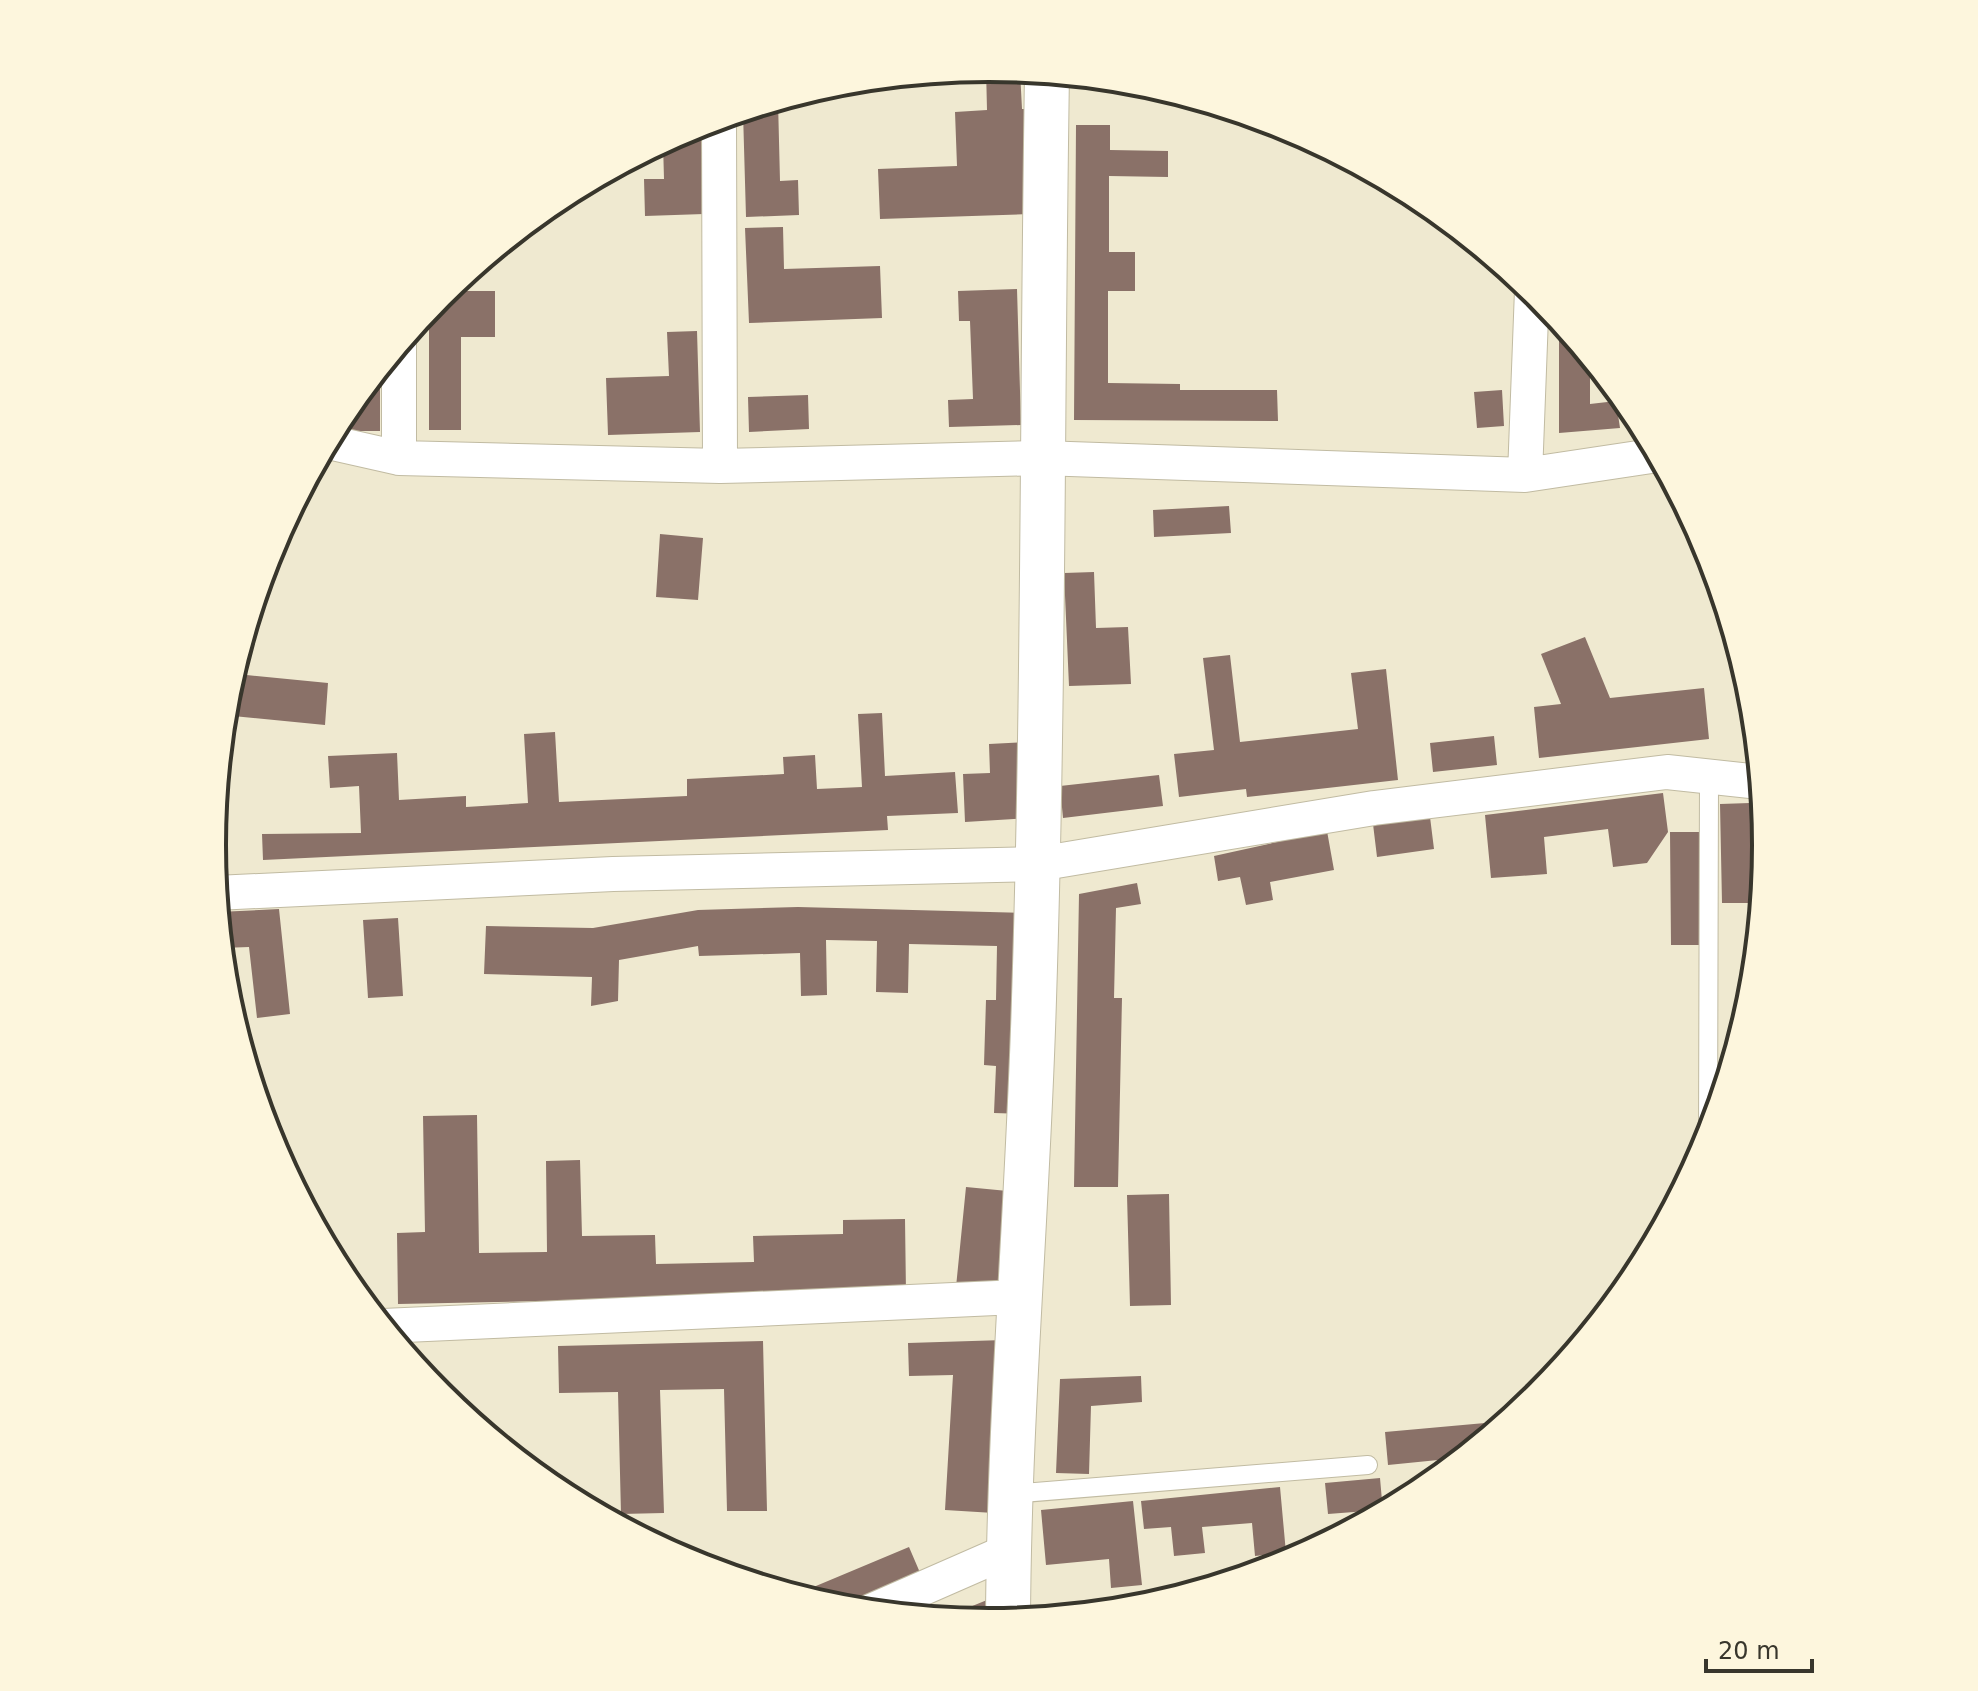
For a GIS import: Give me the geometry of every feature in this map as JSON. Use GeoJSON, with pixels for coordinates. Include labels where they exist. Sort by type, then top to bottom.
{"type":"FeatureCollection","features":[{"type":"Feature","properties":{"kind":"street"},"geometry":{"type":"LineString","coordinates":[[1008,1608],[1008,1494],[1038,864],[1047,85]]}},
{"type":"Feature","properties":{"kind":"street"},"geometry":{"type":"LineString","coordinates":[[719,132],[720,466]]}},
{"type":"Feature","properties":{"kind":"street"},"geometry":{"type":"LineString","coordinates":[[1525,475],[1531,308]]}},
{"type":"Feature","properties":{"kind":"street"},"geometry":{"type":"LineString","coordinates":[[399,362],[399,458]]}},
{"type":"Feature","properties":{"kind":"street"},"geometry":{"type":"LineString","coordinates":[[340,445],[399,458],[720,466],[1041,458],[1525,475],[1646,457]]}},
{"type":"Feature","properties":{"kind":"street"},"geometry":{"type":"LineString","coordinates":[[227,892],[613,874],[1038,864],[1390,806],[1667,772],[1750,781]]}},
{"type":"Feature","properties":{"kind":"street"},"geometry":{"type":"LineString","coordinates":[[396,1325],[1019,1297]]}},
{"type":"Feature","properties":{"kind":"street"},"geometry":{"type":"LineString","coordinates":[[891,1602],[1008,1551]]}},
{"type":"Feature","properties":{"kind":"lane"},"geometry":{"type":"LineString","coordinates":[[1708,1101],[1709,779]]}},
{"type":"Feature","properties":{"kind":"lane"},"geometry":{"type":"LineString","coordinates":[[1008,1494],[1368,1465]]}},
{"type":"Feature","properties":{"kind":"building"},"geometry":{"type":"Polygon","coordinates":[[[986,82],[1021,83],[1022,109],[1026,109],[1030,214],[880,219],[878,169],[957,166],[955,112],[987,110],[986,82]]]}},
{"type":"Feature","properties":{"kind":"building"},"geometry":{"type":"Polygon","coordinates":[[[778,112],[780,181],[798,180],[799,215],[746,217],[743,123],[778,112]]]}},
{"type":"Feature","properties":{"kind":"building"},"geometry":{"type":"Polygon","coordinates":[[[1076,125],[1110,125],[1110,150],[1168,151],[1168,177],[1109,176],[1109,252],[1135,252],[1135,291],[1108,291],[1108,383],[1180,384],[1180,390],[1277,390],[1278,421],[1074,420],[1076,125]]]}},
{"type":"Feature","properties":{"kind":"building"},"geometry":{"type":"Polygon","coordinates":[[[701,138],[704,214],[645,216],[644,179],[664,179],[663,155],[701,138]]]}},
{"type":"Feature","properties":{"kind":"building"},"geometry":{"type":"Polygon","coordinates":[[[783,227],[784,269],[880,266],[882,318],[749,323],[745,228],[783,227]]]}},
{"type":"Feature","properties":{"kind":"building"},"geometry":{"type":"Polygon","coordinates":[[[1017,289],[1021,425],[949,427],[948,400],[973,399],[970,321],[959,321],[958,291],[1017,289]]]}},
{"type":"Feature","properties":{"kind":"building"},"geometry":{"type":"Polygon","coordinates":[[[465,291],[495,291],[495,337],[461,337],[461,430],[429,430],[429,327],[465,291]]]}},
{"type":"Feature","properties":{"kind":"building"},"geometry":{"type":"Polygon","coordinates":[[[697,331],[700,432],[608,435],[606,378],[669,376],[667,332],[697,331]]]}},
{"type":"Feature","properties":{"kind":"building"},"geometry":{"type":"Polygon","coordinates":[[[1559,338],[1590,375],[1590,404],[1610,402],[1618,412],[1620,428],[1559,433],[1559,338]]]}},
{"type":"Feature","properties":{"kind":"building"},"geometry":{"type":"Polygon","coordinates":[[[380,385],[380,431],[348,431],[380,385]]]}},
{"type":"Feature","properties":{"kind":"building"},"geometry":{"type":"Polygon","coordinates":[[[1502,390],[1504,426],[1477,428],[1474,392],[1502,390]]]}},
{"type":"Feature","properties":{"kind":"building"},"geometry":{"type":"Polygon","coordinates":[[[808,395],[809,429],[749,432],[748,397],[808,395]]]}},
{"type":"Feature","properties":{"kind":"building"},"geometry":{"type":"Polygon","coordinates":[[[1229,506],[1231,533],[1154,537],[1153,510],[1229,506]]]}},
{"type":"Feature","properties":{"kind":"building"},"geometry":{"type":"Polygon","coordinates":[[[660,534],[703,538],[698,600],[656,597],[660,534]]]}},
{"type":"Feature","properties":{"kind":"building"},"geometry":{"type":"Polygon","coordinates":[[[1094,572],[1096,628],[1128,627],[1131,684],[1069,686],[1064,573],[1094,572]]]}},
{"type":"Feature","properties":{"kind":"building"},"geometry":{"type":"Polygon","coordinates":[[[1585,637],[1610,698],[1704,688],[1709,739],[1539,758],[1534,707],[1561,704],[1541,654],[1585,637]]]}},
{"type":"Feature","properties":{"kind":"building"},"geometry":{"type":"Polygon","coordinates":[[[1230,655],[1240,742],[1358,729],[1351,673],[1386,669],[1398,780],[1247,797],[1246,789],[1179,797],[1174,754],[1214,750],[1203,658],[1230,655]]]}},
{"type":"Feature","properties":{"kind":"building"},"geometry":{"type":"Polygon","coordinates":[[[245,675],[328,683],[325,725],[237,716],[245,675]]]}},
{"type":"Feature","properties":{"kind":"building"},"geometry":{"type":"Polygon","coordinates":[[[882,713],[885,776],[955,772],[958,813],[887,816],[888,830],[263,860],[262,834],[361,833],[359,786],[330,788],[328,756],[397,753],[399,800],[466,796],[466,807],[528,803],[524,734],[555,732],[559,802],[687,796],[687,779],[784,774],[783,757],[815,755],[817,789],[862,787],[858,714],[882,713]]]}},
{"type":"Feature","properties":{"kind":"building"},"geometry":{"type":"Polygon","coordinates":[[[1494,736],[1497,765],[1433,772],[1430,743],[1494,736]]]}},
{"type":"Feature","properties":{"kind":"building"},"geometry":{"type":"Polygon","coordinates":[[[1027,742],[1031,818],[965,822],[963,774],[990,773],[989,744],[1027,742]]]}},
{"type":"Feature","properties":{"kind":"building"},"geometry":{"type":"Polygon","coordinates":[[[1159,775],[1163,806],[1063,818],[1060,786],[1159,775]]]}},
{"type":"Feature","properties":{"kind":"building"},"geometry":{"type":"Polygon","coordinates":[[[1663,793],[1668,832],[1647,863],[1613,867],[1608,829],[1544,837],[1547,874],[1491,878],[1485,815],[1663,793]]]}},
{"type":"Feature","properties":{"kind":"building"},"geometry":{"type":"Polygon","coordinates":[[[1750,803],[1750,903],[1722,903],[1720,804],[1750,803]]]}},
{"type":"Feature","properties":{"kind":"building"},"geometry":{"type":"Polygon","coordinates":[[[1430,817],[1434,849],[1377,857],[1373,824],[1430,817]]]}},
{"type":"Feature","properties":{"kind":"building"},"geometry":{"type":"Polygon","coordinates":[[[1327,831],[1334,870],[1270,882],[1273,900],[1246,905],[1240,877],[1218,881],[1214,856],[1327,831]]]}},
{"type":"Feature","properties":{"kind":"building"},"geometry":{"type":"Polygon","coordinates":[[[1670,832],[1701,832],[1702,945],[1671,945],[1670,832]]]}},
{"type":"Feature","properties":{"kind":"building"},"geometry":{"type":"Polygon","coordinates":[[[1137,883],[1141,904],[1116,908],[1114,998],[1122,998],[1118,1187],[1074,1187],[1079,894],[1137,883]]]}},
{"type":"Feature","properties":{"kind":"building"},"geometry":{"type":"Polygon","coordinates":[[[798,907],[1031,913],[1025,1114],[994,1113],[996,1066],[984,1065],[986,1000],[996,1000],[997,946],[909,944],[908,993],[876,992],[877,941],[826,940],[827,995],[801,996],[800,953],[699,956],[698,946],[619,960],[618,1001],[591,1006],[592,977],[484,974],[486,926],[593,928],[698,910],[798,907]]]}},
{"type":"Feature","properties":{"kind":"building"},"geometry":{"type":"Polygon","coordinates":[[[279,909],[290,1014],[257,1018],[249,947],[232,948],[229,911],[279,909]]]}},
{"type":"Feature","properties":{"kind":"building"},"geometry":{"type":"Polygon","coordinates":[[[398,918],[403,996],[368,998],[363,920],[398,918]]]}},
{"type":"Feature","properties":{"kind":"building"},"geometry":{"type":"Polygon","coordinates":[[[477,1115],[479,1253],[547,1252],[546,1161],[580,1160],[582,1236],[655,1235],[656,1264],[754,1262],[753,1236],[843,1234],[843,1220],[905,1219],[906,1294],[398,1304],[397,1233],[425,1232],[423,1116],[477,1115]]]}},
{"type":"Feature","properties":{"kind":"building"},"geometry":{"type":"Polygon","coordinates":[[[966,1187],[1019,1192],[1008,1292],[956,1287],[966,1187]]]}},
{"type":"Feature","properties":{"kind":"building"},"geometry":{"type":"Polygon","coordinates":[[[1169,1194],[1171,1305],[1130,1306],[1127,1195],[1169,1194]]]}},
{"type":"Feature","properties":{"kind":"building"},"geometry":{"type":"Polygon","coordinates":[[[1004,1340],[994,1513],[945,1510],[953,1375],[909,1376],[908,1343],[1004,1340]]]}},
{"type":"Feature","properties":{"kind":"building"},"geometry":{"type":"Polygon","coordinates":[[[763,1341],[767,1511],[727,1511],[724,1389],[660,1390],[664,1513],[621,1514],[618,1392],[559,1393],[558,1346],[763,1341]]]}},
{"type":"Feature","properties":{"kind":"building"},"geometry":{"type":"Polygon","coordinates":[[[1141,1376],[1142,1402],[1091,1406],[1089,1474],[1056,1473],[1060,1379],[1141,1376]]]}},
{"type":"Feature","properties":{"kind":"building"},"geometry":{"type":"Polygon","coordinates":[[[1485,1423],[1442,1460],[1388,1465],[1385,1432],[1485,1423]]]}},
{"type":"Feature","properties":{"kind":"building"},"geometry":{"type":"Polygon","coordinates":[[[1380,1478],[1382,1500],[1363,1511],[1328,1514],[1325,1483],[1380,1478]]]}},
{"type":"Feature","properties":{"kind":"building"},"geometry":{"type":"Polygon","coordinates":[[[1280,1487],[1286,1549],[1255,1556],[1252,1523],[1202,1527],[1205,1553],[1174,1556],[1171,1527],[1144,1529],[1141,1501],[1280,1487]]]}},
{"type":"Feature","properties":{"kind":"building"},"geometry":{"type":"Polygon","coordinates":[[[1133,1501],[1142,1585],[1111,1588],[1109,1559],[1046,1565],[1041,1510],[1133,1501]]]}},
{"type":"Feature","properties":{"kind":"building"},"geometry":{"type":"Polygon","coordinates":[[[909,1547],[921,1575],[865,1598],[812,1588],[909,1547]]]}},
{"type":"Feature","properties":{"kind":"building"},"geometry":{"type":"Polygon","coordinates":[[[987,1600],[987,1609],[967,1608],[987,1600]]]}}]}
